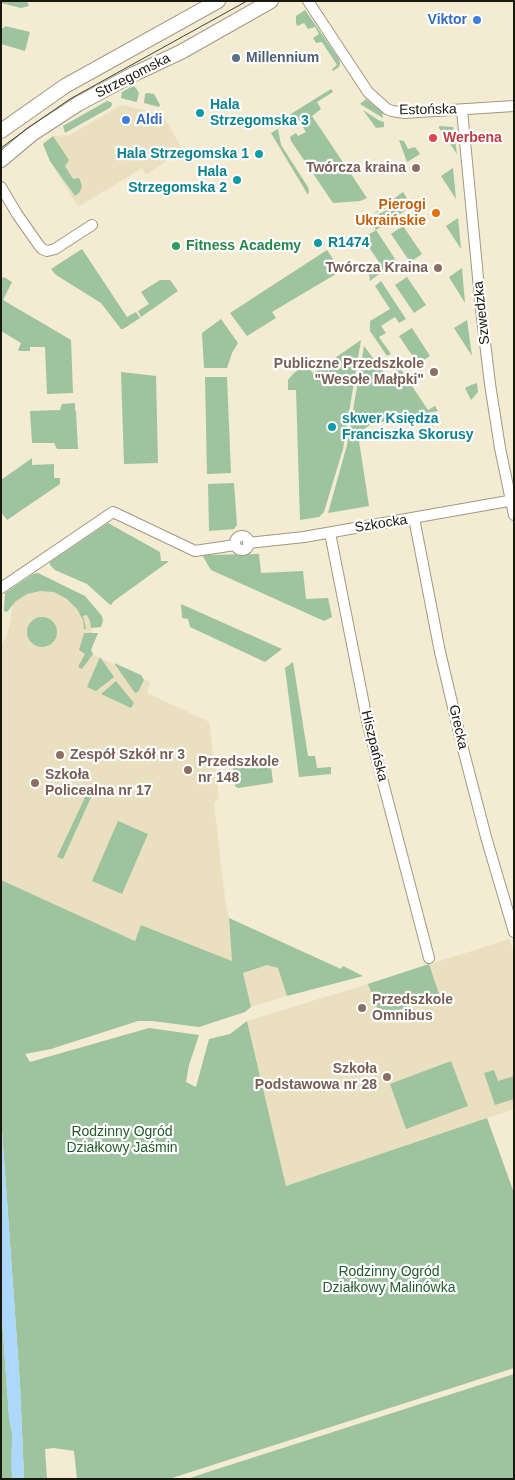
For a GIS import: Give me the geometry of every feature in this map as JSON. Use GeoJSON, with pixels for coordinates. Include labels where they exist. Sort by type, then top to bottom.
{"type":"FeatureCollection","features":[{"type":"Feature","properties":{"kind":"main road","name":"Strzegomska"},"geometry":{"type":"LineString","coordinates":[[1,131],[65,86],[218,1]]}},
{"type":"Feature","properties":{"kind":"main road","name":"Strzegomska"},"geometry":{"type":"LineString","coordinates":[[1,160],[32,134],[78,104],[134,74],[181,52],[271,1]]}},
{"type":"Feature","properties":{"kind":"street","name":"Estońska"},"geometry":{"type":"LineString","coordinates":[[308,1],[368,92],[387,109],[404,113],[514,106]]}},
{"type":"Feature","properties":{"kind":"street","name":"Szwedzka"},"geometry":{"type":"LineString","coordinates":[[462,110],[487,361],[500,448],[514,515]]}},
{"type":"Feature","properties":{"kind":"street"},"geometry":{"type":"LineString","coordinates":[[1,187],[17,214],[42,249],[47,251],[55,250],[92,225]]}},
{"type":"Feature","properties":{"kind":"street","name":"Szkocka"},"geometry":{"type":"LineString","coordinates":[[1,588],[113,512],[195,551],[235,545],[242,550],[247,548],[248,543],[304,537],[512,501]]}},
{"type":"Feature","properties":{"kind":"street","name":"Grecka"},"geometry":{"type":"LineString","coordinates":[[414,518],[438,643],[457,724],[477,805],[514,932]]}},
{"type":"Feature","properties":{"kind":"street","name":"Hiszpańska"},"geometry":{"type":"LineString","coordinates":[[330,532],[368,725],[429,958]]}},
{"type":"Feature","properties":{"kind":"shaded area"},"geometry":{"type":"Polygon","coordinates":[[[122,105],[162,114],[183,150],[146,175],[142,168],[78,207],[50,161],[43,144],[53,136],[69,135],[122,105]]]}},
{"type":"Feature","properties":{"kind":"shaded area","name":"Zespół Szkół nr 3"},"geometry":{"type":"Polygon","coordinates":[[[16,590],[63,590],[89,616],[92,632],[88,652],[150,682],[147,693],[209,722],[219,797],[214,803],[225,899],[229,918],[232,961],[142,925],[135,941],[1,880],[1,646],[8,632],[16,590]]]}},
{"type":"Feature","properties":{"kind":"shaded area","name":"Szkoła Podstawowa nr 28"},"geometry":{"type":"Polygon","coordinates":[[[509,939],[514,953],[514,1109],[286,1186],[247,1021],[509,939]]]}},
{"type":"Feature","properties":{"kind":"shaded area"},"geometry":{"type":"Polygon","coordinates":[[[267,965],[278,967],[287,996],[251,1007],[243,973],[267,965]]]}},
{"type":"Feature","properties":{"kind":"green space"},"geometry":{"type":"Polygon","coordinates":[[[1,1],[27,1],[29,6],[21,8],[1,3],[1,1]]]}},
{"type":"Feature","properties":{"kind":"green space"},"geometry":{"type":"Polygon","coordinates":[[[305,10],[339,59],[339,67],[333,71],[332,69],[337,65],[322,42],[316,43],[313,38],[319,34],[315,27],[308,29],[304,23],[297,26],[296,16],[305,10]]]}},
{"type":"Feature","properties":{"kind":"green space"},"geometry":{"type":"Polygon","coordinates":[[[5,26],[30,32],[25,51],[1,44],[1,28],[5,26]]]}},
{"type":"Feature","properties":{"kind":"green space"},"geometry":{"type":"Polygon","coordinates":[[[133,86],[139,93],[136,102],[121,98],[122,92],[133,86]]]}},
{"type":"Feature","properties":{"kind":"green space"},"geometry":{"type":"Polygon","coordinates":[[[331,89],[333,92],[317,102],[321,109],[312,116],[367,198],[360,201],[333,203],[291,141],[290,137],[296,133],[298,136],[306,132],[296,116],[286,122],[286,117],[331,89]]]}},
{"type":"Feature","properties":{"kind":"green space"},"geometry":{"type":"Polygon","coordinates":[[[145,94],[154,94],[160,105],[159,107],[144,103],[145,94]]]}},
{"type":"Feature","properties":{"kind":"green space"},"geometry":{"type":"Polygon","coordinates":[[[366,99],[382,112],[383,118],[360,104],[366,99]]]}},
{"type":"Feature","properties":{"kind":"green space"},"geometry":{"type":"Polygon","coordinates":[[[107,101],[111,102],[111,107],[65,133],[63,126],[107,101]]]}},
{"type":"Feature","properties":{"kind":"green space"},"geometry":{"type":"Polygon","coordinates":[[[363,110],[384,122],[384,127],[376,128],[363,110]]]}},
{"type":"Feature","properties":{"kind":"green space"},"geometry":{"type":"Polygon","coordinates":[[[439,126],[453,127],[457,154],[439,128],[439,126]]]}},
{"type":"Feature","properties":{"kind":"green space"},"geometry":{"type":"Polygon","coordinates":[[[278,129],[281,145],[308,187],[308,195],[271,133],[278,129]]]}},
{"type":"Feature","properties":{"kind":"green space"},"geometry":{"type":"Polygon","coordinates":[[[53,136],[69,160],[65,166],[73,179],[79,178],[82,186],[80,192],[75,196],[50,161],[43,144],[53,136]]]}},
{"type":"Feature","properties":{"kind":"green space"},"geometry":{"type":"Polygon","coordinates":[[[399,140],[404,141],[408,149],[415,147],[420,154],[407,162],[399,140]]]}},
{"type":"Feature","properties":{"kind":"green space"},"geometry":{"type":"Polygon","coordinates":[[[453,168],[456,199],[441,176],[453,168]]]}},
{"type":"Feature","properties":{"kind":"green space"},"geometry":{"type":"Polygon","coordinates":[[[403,192],[407,198],[373,214],[403,192]]]}},
{"type":"Feature","properties":{"kind":"green space"},"geometry":{"type":"Polygon","coordinates":[[[401,203],[406,210],[376,230],[369,219],[401,203]]]}},
{"type":"Feature","properties":{"kind":"green space"},"geometry":{"type":"Polygon","coordinates":[[[458,218],[461,249],[446,226],[458,218]]]}},
{"type":"Feature","properties":{"kind":"green space"},"geometry":{"type":"Polygon","coordinates":[[[403,226],[422,254],[410,262],[391,234],[403,226]]]}},
{"type":"Feature","properties":{"kind":"green space"},"geometry":{"type":"Polygon","coordinates":[[[376,230],[401,268],[395,271],[391,265],[370,281],[369,274],[381,265],[364,240],[365,237],[376,230]]]}},
{"type":"Feature","properties":{"kind":"green space"},"geometry":{"type":"Polygon","coordinates":[[[82,249],[127,317],[136,312],[140,318],[121,329],[101,303],[56,275],[51,269],[82,249]]]}},
{"type":"Feature","properties":{"kind":"green space"},"geometry":{"type":"Polygon","coordinates":[[[327,250],[341,271],[272,312],[276,318],[247,336],[230,313],[327,250]]]}},
{"type":"Feature","properties":{"kind":"green space"},"geometry":{"type":"Polygon","coordinates":[[[462,268],[465,303],[449,277],[462,268]]]}},
{"type":"Feature","properties":{"kind":"green space"},"geometry":{"type":"Polygon","coordinates":[[[4,277],[12,282],[3,300],[71,340],[73,393],[47,394],[45,347],[30,347],[30,351],[20,351],[18,350],[21,343],[1,331],[1,279],[4,277]]]}},
{"type":"Feature","properties":{"kind":"green space"},"geometry":{"type":"Polygon","coordinates":[[[407,277],[426,305],[414,313],[395,285],[407,277]]]}},
{"type":"Feature","properties":{"kind":"green space"},"geometry":{"type":"Polygon","coordinates":[[[160,280],[170,280],[178,291],[141,317],[138,311],[149,304],[141,292],[160,280]]]}},
{"type":"Feature","properties":{"kind":"green space"},"geometry":{"type":"Polygon","coordinates":[[[381,281],[406,319],[399,323],[395,317],[381,326],[386,333],[379,337],[391,354],[387,356],[370,331],[370,321],[390,309],[375,286],[381,281]]]}},
{"type":"Feature","properties":{"kind":"green space"},"geometry":{"type":"Polygon","coordinates":[[[221,319],[238,343],[227,368],[204,368],[202,333],[221,319]]]}},
{"type":"Feature","properties":{"kind":"green space"},"geometry":{"type":"Polygon","coordinates":[[[467,320],[472,356],[454,328],[467,320]]]}},
{"type":"Feature","properties":{"kind":"green space"},"geometry":{"type":"Polygon","coordinates":[[[412,328],[430,356],[418,364],[399,336],[412,328]]]}},
{"type":"Feature","properties":{"kind":"green space"},"geometry":{"type":"Polygon","coordinates":[[[361,340],[343,449],[324,512],[319,517],[300,520],[296,390],[288,390],[288,380],[294,373],[306,365],[313,373],[361,340]]]}},
{"type":"Feature","properties":{"kind":"green space"},"geometry":{"type":"Polygon","coordinates":[[[364,346],[388,378],[393,376],[393,372],[400,368],[428,410],[435,406],[438,411],[371,424],[363,430],[359,441],[369,506],[328,513],[347,445],[364,346]]]}},
{"type":"Feature","properties":{"kind":"green space"},"geometry":{"type":"Polygon","coordinates":[[[121,372],[156,376],[158,463],[124,464],[121,372]]]}},
{"type":"Feature","properties":{"kind":"green space"},"geometry":{"type":"Polygon","coordinates":[[[205,377],[227,377],[231,473],[207,474],[205,377]]]}},
{"type":"Feature","properties":{"kind":"green space"},"geometry":{"type":"Polygon","coordinates":[[[477,383],[478,392],[471,400],[465,388],[477,383]]]}},
{"type":"Feature","properties":{"kind":"green space"},"geometry":{"type":"Polygon","coordinates":[[[75,403],[78,449],[57,449],[54,443],[32,443],[30,411],[60,410],[62,404],[75,403]]]}},
{"type":"Feature","properties":{"kind":"green space"},"geometry":{"type":"Polygon","coordinates":[[[32,458],[32,465],[54,464],[54,478],[60,478],[60,484],[7,520],[1,512],[1,480],[32,458]]]}},
{"type":"Feature","properties":{"kind":"green space"},"geometry":{"type":"Polygon","coordinates":[[[234,483],[237,525],[234,529],[209,531],[208,484],[234,483]]]}},
{"type":"Feature","properties":{"kind":"green space"},"geometry":{"type":"Polygon","coordinates":[[[108,523],[160,552],[161,561],[168,561],[111,605],[87,584],[55,570],[50,565],[50,562],[108,523]]]}},
{"type":"Feature","properties":{"kind":"green space"},"geometry":{"type":"Polygon","coordinates":[[[259,554],[261,573],[303,571],[306,599],[328,598],[332,617],[324,621],[211,570],[202,555],[259,554]]]}},
{"type":"Feature","properties":{"kind":"green space"},"geometry":{"type":"Polygon","coordinates":[[[38,573],[85,596],[102,616],[101,627],[91,628],[87,615],[83,616],[86,629],[84,629],[83,620],[77,609],[67,599],[54,592],[40,591],[27,594],[16,601],[7,612],[4,611],[5,593],[33,574],[38,573]]]}},
{"type":"Feature","properties":{"kind":"green space"},"geometry":{"type":"Polygon","coordinates":[[[181,604],[282,649],[265,662],[190,627],[188,619],[182,618],[181,604]]]}},
{"type":"Feature","properties":{"kind":"green space"},"geometry":{"type":"Polygon","coordinates":[[[42,617],[53,621],[57,632],[53,643],[42,647],[31,643],[27,632],[31,621],[42,617]]]}},
{"type":"Feature","properties":{"kind":"green space"},"geometry":{"type":"Polygon","coordinates":[[[84,633],[98,633],[91,650],[93,654],[82,669],[78,667],[85,654],[79,650],[84,633]]]}},
{"type":"Feature","properties":{"kind":"green space"},"geometry":{"type":"Polygon","coordinates":[[[100,657],[114,677],[96,691],[87,687],[100,657]]]}},
{"type":"Feature","properties":{"kind":"green space"},"geometry":{"type":"Polygon","coordinates":[[[293,662],[308,756],[315,756],[317,768],[331,767],[331,774],[299,777],[285,668],[293,662]]]}},
{"type":"Feature","properties":{"kind":"green space"},"geometry":{"type":"Polygon","coordinates":[[[114,663],[141,675],[144,680],[138,692],[135,693],[114,663]]]}},
{"type":"Feature","properties":{"kind":"green space"},"geometry":{"type":"Polygon","coordinates":[[[116,681],[134,703],[131,708],[101,694],[116,681]]]}},
{"type":"Feature","properties":{"kind":"green space"},"geometry":{"type":"Polygon","coordinates":[[[270,758],[273,782],[238,788],[235,786],[232,761],[270,758]]]}},
{"type":"Feature","properties":{"kind":"green space"},"geometry":{"type":"Polygon","coordinates":[[[88,791],[93,793],[63,859],[57,857],[88,791]]]}},
{"type":"Feature","properties":{"kind":"green space"},"geometry":{"type":"Polygon","coordinates":[[[118,821],[148,834],[122,894],[92,881],[118,821]]]}},
{"type":"Feature","properties":{"kind":"green space"},"geometry":{"type":"Polygon","coordinates":[[[1,880],[135,941],[141,925],[232,961],[229,918],[341,969],[343,966],[363,976],[287,996],[278,968],[267,965],[243,973],[251,1007],[245,1012],[199,1027],[138,1021],[51,1049],[25,1054],[30,1062],[149,1028],[199,1035],[189,1065],[186,1082],[196,1087],[209,1039],[230,1034],[247,1021],[286,1186],[487,1118],[514,1193],[514,1368],[169,1479],[77,1479],[74,1451],[54,1448],[45,1449],[47,1479],[24,1479],[20,1384],[1,1116],[1,880]]]}},
{"type":"Feature","properties":{"kind":"green space"},"geometry":{"type":"Polygon","coordinates":[[[429,964],[440,997],[380,1016],[368,984],[429,964]]]}},
{"type":"Feature","properties":{"kind":"green space"},"geometry":{"type":"Polygon","coordinates":[[[451,1061],[468,1106],[406,1129],[390,1084],[451,1061]]]}},
{"type":"Feature","properties":{"kind":"green space"},"geometry":{"type":"Polygon","coordinates":[[[494,1070],[498,1081],[514,1076],[514,1099],[495,1105],[484,1073],[494,1070]]]}},
{"type":"Feature","properties":{"kind":"green space"},"geometry":{"type":"Polygon","coordinates":[[[1,1305],[9,1417],[12,1433],[12,1479],[1,1479],[1,1305]]]}},
{"type":"Feature","properties":{"kind":"green space"},"geometry":{"type":"Polygon","coordinates":[[[514,1374],[514,1479],[187,1479],[208,1472],[514,1374]]]}},
{"type":"Feature","properties":{"kind":"water"},"geometry":{"type":"Polygon","coordinates":[[[1,1116],[20,1384],[24,1479],[12,1479],[11,1464],[12,1433],[9,1417],[1,1305],[1,1116]]]}},
{"type":"Feature","properties":{"kind":"tram line"},"geometry":{"type":"LineString","coordinates":[[1,148],[70,99],[247,1]]}},
{"type":"Feature","properties":{"kind":"place","name":"Viktor"},"geometry":{"type":"Point","coordinates":[477,20]}},
{"type":"Feature","properties":{"kind":"place","name":"Millennium"},"geometry":{"type":"Point","coordinates":[236,58]}},
{"type":"Feature","properties":{"kind":"place","name":"Hala Strzegomska 3"},"geometry":{"type":"Point","coordinates":[200,113]}},
{"type":"Feature","properties":{"kind":"place","name":"Aldi"},"geometry":{"type":"Point","coordinates":[126,120]}},
{"type":"Feature","properties":{"kind":"place","name":"Werbena"},"geometry":{"type":"Point","coordinates":[433,138]}},
{"type":"Feature","properties":{"kind":"place","name":"Hala Strzegomska 1"},"geometry":{"type":"Point","coordinates":[259,154]}},
{"type":"Feature","properties":{"kind":"place","name":"Twórcza kraina"},"geometry":{"type":"Point","coordinates":[416,168]}},
{"type":"Feature","properties":{"kind":"place","name":"Hala Strzegomska 2"},"geometry":{"type":"Point","coordinates":[237,180]}},
{"type":"Feature","properties":{"kind":"place","name":"Pierogi Ukraińskie"},"geometry":{"type":"Point","coordinates":[436,213]}},
{"type":"Feature","properties":{"kind":"place","name":"R1474"},"geometry":{"type":"Point","coordinates":[318,243]}},
{"type":"Feature","properties":{"kind":"place","name":"Fitness Academy"},"geometry":{"type":"Point","coordinates":[176,246]}},
{"type":"Feature","properties":{"kind":"place","name":"Twórcza Kraina"},"geometry":{"type":"Point","coordinates":[438,268]}},
{"type":"Feature","properties":{"kind":"place","name":"Publiczne Przedszkole \"Wesołe Małpki\""},"geometry":{"type":"Point","coordinates":[434,372]}},
{"type":"Feature","properties":{"kind":"place","name":"skwer Księdza Franciszka Skorusy"},"geometry":{"type":"Point","coordinates":[332,427]}},
{"type":"Feature","properties":{"kind":"place","name":"Zespół Szkół nr 3"},"geometry":{"type":"Point","coordinates":[60,755]}},
{"type":"Feature","properties":{"kind":"place","name":"Przedszkole nr 148"},"geometry":{"type":"Point","coordinates":[188,770]}},
{"type":"Feature","properties":{"kind":"place","name":"Szkoła Policealna nr 17"},"geometry":{"type":"Point","coordinates":[35,783]}},
{"type":"Feature","properties":{"kind":"place","name":"Przedszkole Omnibus"},"geometry":{"type":"Point","coordinates":[362,1008]}},
{"type":"Feature","properties":{"kind":"place","name":"Szkoła Podstawowa nr 28"},"geometry":{"type":"Point","coordinates":[387,1077]}},
{"type":"Feature","properties":{"kind":"park label","name":"Rodzinny Ogród Działkowy Jaśmin"},"geometry":{"type":"Point","coordinates":[122,1140]}},
{"type":"Feature","properties":{"kind":"park label","name":"Rodzinny Ogród Działkowy Malinówka"},"geometry":{"type":"Point","coordinates":[389,1280]}}]}
